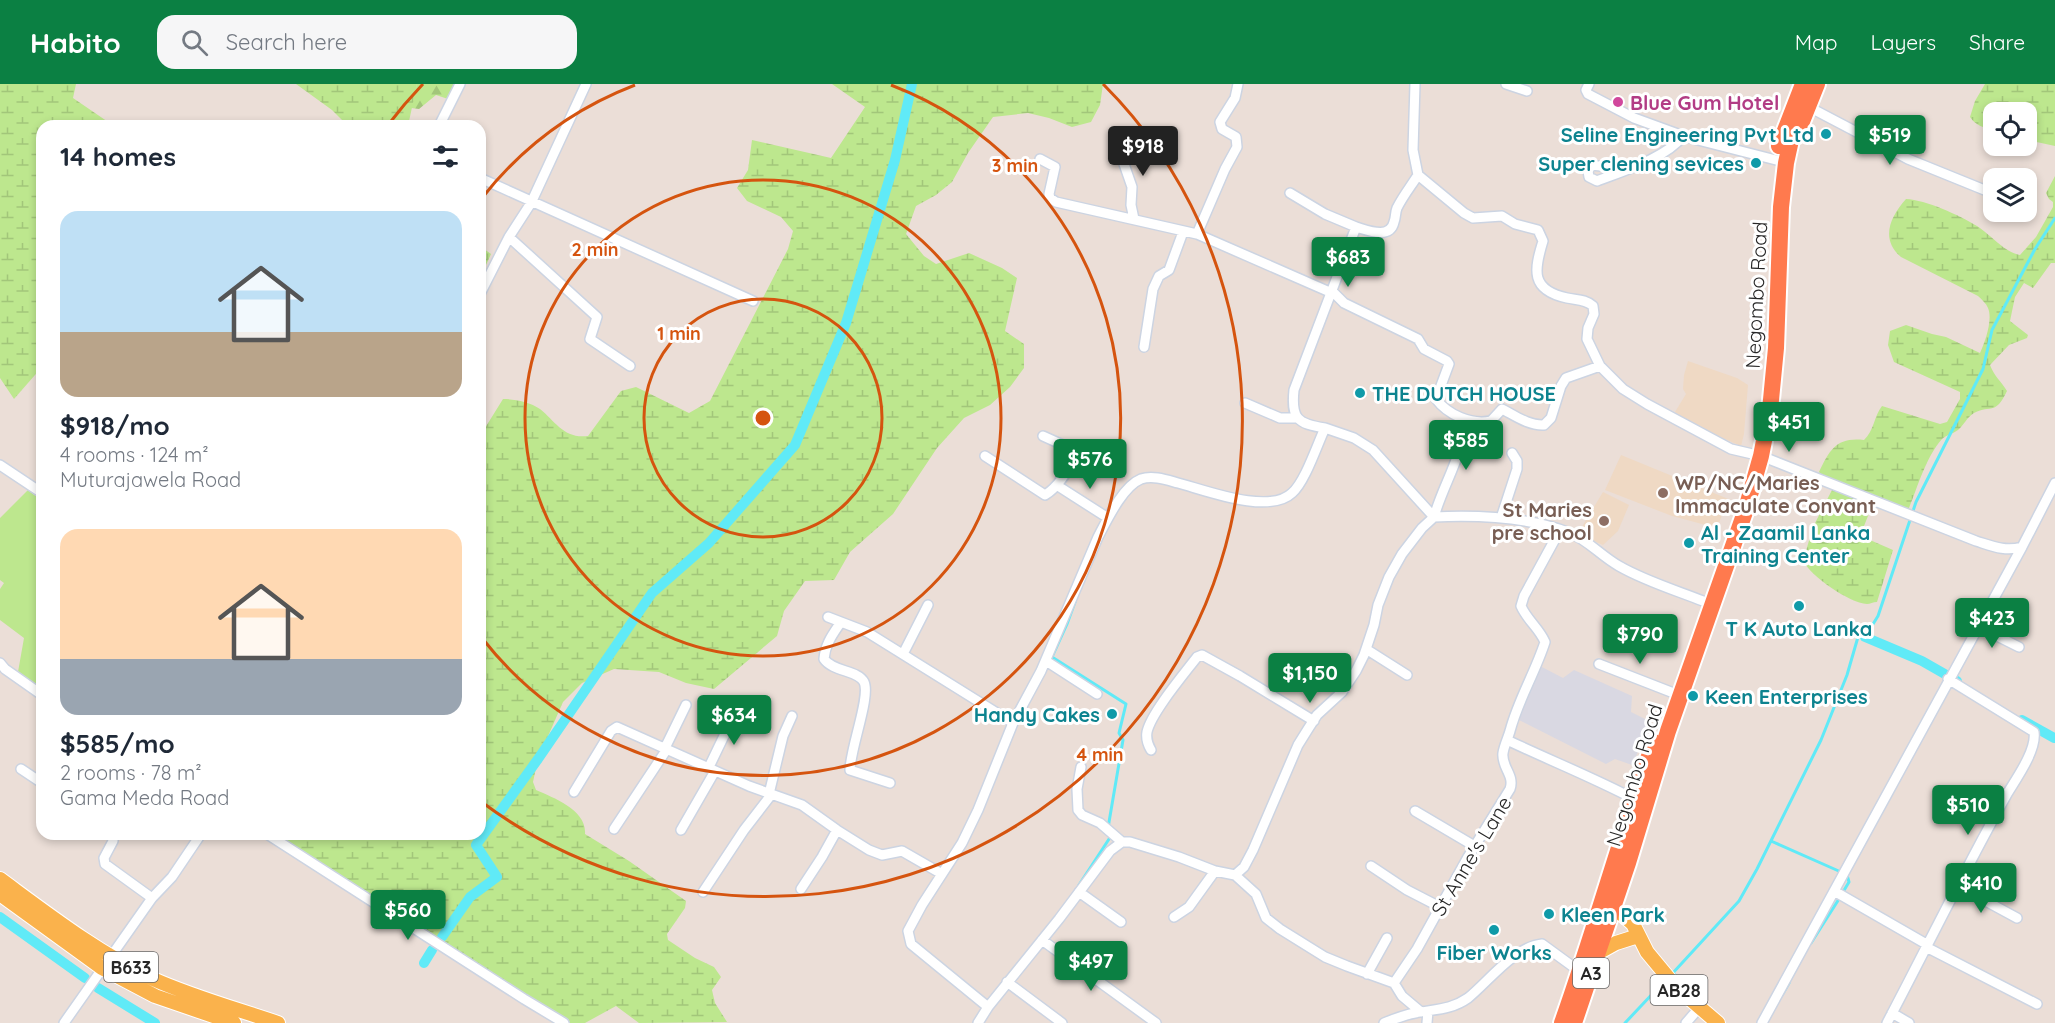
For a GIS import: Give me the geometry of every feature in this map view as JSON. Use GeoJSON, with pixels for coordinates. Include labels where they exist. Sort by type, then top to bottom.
{"type":"FeatureCollection","features":[{"type":"Feature","properties":{"kind":"highway","name":"Negombo Road"},"geometry":{"type":"LineString","coordinates":[[1562,1023],[1579,971],[1607,908],[1619,890],[1668,730],[1746,509],[1756,455],[1763,385],[1770,204],[1781,137],[1803,84]]}},
{"type":"Feature","properties":{"kind":"highway","name":"Negombo Road"},"geometry":{"type":"LineString","coordinates":[[1574,1023],[1598,953],[1617,860],[1634,799],[1770,410],[1776,348],[1781,207],[1786,163],[1791,140],[1817,84]]}},
{"type":"Feature","properties":{"kind":"main road","name":"B633"},"geometry":{"type":"LineString","coordinates":[[0,879],[106,962],[278,1023]]}},
{"type":"Feature","properties":{"kind":"main road"},"geometry":{"type":"LineString","coordinates":[[1619,890],[1635,930]]}},
{"type":"Feature","properties":{"kind":"main road","name":"B633"},"geometry":{"type":"LineString","coordinates":[[0,894],[155,996],[234,1023]]}},
{"type":"Feature","properties":{"kind":"main road"},"geometry":{"type":"LineString","coordinates":[[1607,908],[1635,930]]}},
{"type":"Feature","properties":{"kind":"main road"},"geometry":{"type":"LineString","coordinates":[[1598,953],[1635,930]]}},
{"type":"Feature","properties":{"kind":"main road","name":"AB28"},"geometry":{"type":"LineString","coordinates":[[1635,930],[1647,952],[1676,987],[1718,1023]]}},
{"type":"Feature","properties":{"kind":"street"},"geometry":{"type":"LineString","coordinates":[[442,120],[460,84]]}},
{"type":"Feature","properties":{"kind":"street"},"geometry":{"type":"LineString","coordinates":[[486,282],[509,237],[531,203],[586,84]]}},
{"type":"Feature","properties":{"kind":"street"},"geometry":{"type":"LineString","coordinates":[[1197,234],[1224,169],[1237,147],[1236,137],[1222,129],[1220,122],[1235,98],[1238,84]]}},
{"type":"Feature","properties":{"kind":"street"},"geometry":{"type":"LineString","coordinates":[[1415,84],[1413,150],[1418,175],[1473,218],[1502,216],[1515,224],[1538,230],[1543,241],[1537,260],[1538,280],[1550,292],[1585,301],[1593,306],[1594,314],[1588,328],[1587,339],[1600,366],[1634,397],[1731,449],[1756,455],[1999,548],[2012,550],[2022,547]]}},
{"type":"Feature","properties":{"kind":"street"},"geometry":{"type":"LineString","coordinates":[[1506,84],[1527,91]]}},
{"type":"Feature","properties":{"kind":"street"},"geometry":{"type":"LineString","coordinates":[[1589,84],[1586,90],[1588,94],[1634,118],[1683,136],[1776,160]]}},
{"type":"Feature","properties":{"kind":"street"},"geometry":{"type":"LineString","coordinates":[[1807,106],[1908,159],[1963,183],[1983,189]]}},
{"type":"Feature","properties":{"kind":"street"},"geometry":{"type":"LineString","coordinates":[[1623,171],[1678,143],[1683,136]]}},
{"type":"Feature","properties":{"kind":"street"},"geometry":{"type":"LineString","coordinates":[[1123,138],[1124,164],[1132,187],[1131,205],[1134,219]]}},
{"type":"Feature","properties":{"kind":"street"},"geometry":{"type":"LineString","coordinates":[[1040,159],[1055,167],[1049,194],[1050,198],[1056,202],[1197,234],[1332,292],[1344,303],[1418,339],[1424,349],[1449,364],[1436,399],[1440,405],[1464,420],[1491,421],[1502,409],[1528,422],[1544,425],[1551,418],[1566,378],[1600,366]]}},
{"type":"Feature","properties":{"kind":"street"},"geometry":{"type":"LineString","coordinates":[[1290,192],[1324,214],[1356,227],[1379,233],[1388,231],[1394,223],[1396,210],[1418,175]]}},
{"type":"Feature","properties":{"kind":"street"},"geometry":{"type":"LineString","coordinates":[[486,181],[753,301]]}},
{"type":"Feature","properties":{"kind":"street"},"geometry":{"type":"LineString","coordinates":[[1298,418],[1292,407],[1294,390],[1356,227]]}},
{"type":"Feature","properties":{"kind":"street"},"geometry":{"type":"LineString","coordinates":[[1144,347],[1153,289],[1159,276],[1169,270],[1183,232]]}},
{"type":"Feature","properties":{"kind":"street"},"geometry":{"type":"LineString","coordinates":[[509,237],[597,317],[590,339],[630,366]]}},
{"type":"Feature","properties":{"kind":"street"},"geometry":{"type":"LineString","coordinates":[[1245,403],[1280,418],[1298,418],[1313,426],[1354,438],[1373,450],[1434,517],[1501,518],[1560,530],[1583,539],[1603,557],[1621,568],[1703,601]]}},
{"type":"Feature","properties":{"kind":"street"},"geometry":{"type":"LineString","coordinates":[[1235,875],[1244,867],[1253,850],[1298,746],[1314,721],[1342,692],[1356,671],[1366,649],[1378,605],[1402,554],[1422,528],[1434,517],[1440,496],[1461,449],[1464,420]]}},
{"type":"Feature","properties":{"kind":"street"},"geometry":{"type":"LineString","coordinates":[[988,1007],[911,944],[908,930],[962,843],[978,810],[1013,723],[1046,661],[1108,518],[1130,487],[1148,478],[1163,479],[1262,503],[1287,498],[1300,483],[1325,428]]}},
{"type":"Feature","properties":{"kind":"street"},"geometry":{"type":"LineString","coordinates":[[985,456],[1045,495],[1058,486],[1076,453],[1043,436]]}},
{"type":"Feature","properties":{"kind":"street"},"geometry":{"type":"LineString","coordinates":[[1501,518],[1517,469],[1512,453]]}},
{"type":"Feature","properties":{"kind":"street"},"geometry":{"type":"LineString","coordinates":[[0,465],[36,489]]}},
{"type":"Feature","properties":{"kind":"street"},"geometry":{"type":"LineString","coordinates":[[1762,1023],[2055,483]]}},
{"type":"Feature","properties":{"kind":"street"},"geometry":{"type":"LineString","coordinates":[[1058,486],[1108,518]]}},
{"type":"Feature","properties":{"kind":"street","name":"St Anne's Lane"},"geometry":{"type":"LineString","coordinates":[[1394,983],[1417,949],[1512,783],[1512,778],[1503,761],[1503,752],[1514,716],[1545,642],[1521,606],[1524,596],[1560,530]]}},
{"type":"Feature","properties":{"kind":"street"},"geometry":{"type":"LineString","coordinates":[[903,654],[928,605]]}},
{"type":"Feature","properties":{"kind":"street"},"geometry":{"type":"LineString","coordinates":[[828,617],[867,632],[1013,723]]}},
{"type":"Feature","properties":{"kind":"street"},"geometry":{"type":"LineString","coordinates":[[841,622],[830,638],[824,659],[828,664],[860,677],[865,689],[850,770],[890,783]]}},
{"type":"Feature","properties":{"kind":"street"},"geometry":{"type":"LineString","coordinates":[[1977,626],[2019,647]]}},
{"type":"Feature","properties":{"kind":"street"},"geometry":{"type":"LineString","coordinates":[[1366,649],[1407,675]]}},
{"type":"Feature","properties":{"kind":"street"},"geometry":{"type":"LineString","coordinates":[[1151,750],[1147,732],[1154,716],[1197,657],[1202,655],[1314,721]]}},
{"type":"Feature","properties":{"kind":"street"},"geometry":{"type":"LineString","coordinates":[[1046,661],[1097,694]]}},
{"type":"Feature","properties":{"kind":"street"},"geometry":{"type":"LineString","coordinates":[[0,663],[36,691]]}},
{"type":"Feature","properties":{"kind":"street"},"geometry":{"type":"LineString","coordinates":[[1599,664],[1671,692]]}},
{"type":"Feature","properties":{"kind":"street"},"geometry":{"type":"LineString","coordinates":[[1887,1023],[2026,761],[2035,739],[2034,732],[1948,679]]}},
{"type":"Feature","properties":{"kind":"street"},"geometry":{"type":"LineString","coordinates":[[614,829],[666,749],[686,705]]}},
{"type":"Feature","properties":{"kind":"street"},"geometry":{"type":"LineString","coordinates":[[681,830],[712,769],[735,714]]}},
{"type":"Feature","properties":{"kind":"street"},"geometry":{"type":"LineString","coordinates":[[703,892],[770,795],[783,736],[792,716]]}},
{"type":"Feature","properties":{"kind":"street"},"geometry":{"type":"LineString","coordinates":[[574,792],[615,728],[770,795],[802,805],[869,850],[882,855],[902,851],[942,874]]}},
{"type":"Feature","properties":{"kind":"street"},"geometry":{"type":"LineString","coordinates":[[1507,740],[1634,799]]}},
{"type":"Feature","properties":{"kind":"street"},"geometry":{"type":"LineString","coordinates":[[1081,767],[1077,789],[1078,810],[1082,815],[1101,823],[1122,842]]}},
{"type":"Feature","properties":{"kind":"street"},"geometry":{"type":"LineString","coordinates":[[21,769],[36,779]]}},
{"type":"Feature","properties":{"kind":"street"},"geometry":{"type":"LineString","coordinates":[[1415,811],[1476,847]]}},
{"type":"Feature","properties":{"kind":"street"},"geometry":{"type":"LineString","coordinates":[[801,889],[837,830]]}},
{"type":"Feature","properties":{"kind":"street"},"geometry":{"type":"LineString","coordinates":[[113,840],[104,858],[105,864],[152,898]]}},
{"type":"Feature","properties":{"kind":"street"},"geometry":{"type":"LineString","coordinates":[[64,1023],[152,898],[172,877],[197,840]]}},
{"type":"Feature","properties":{"kind":"street"},"geometry":{"type":"LineString","coordinates":[[276,840],[564,1023]]}},
{"type":"Feature","properties":{"kind":"street"},"geometry":{"type":"LineString","coordinates":[[978,1023],[1007,982],[1110,851],[1122,842],[1130,842],[1215,871],[1235,875],[1256,894],[1266,918],[1280,929],[1325,957],[1394,983],[1402,996],[1425,1011],[1427,1023]]}},
{"type":"Feature","properties":{"kind":"street"},"geometry":{"type":"LineString","coordinates":[[1371,866],[1407,890],[1440,907]]}},
{"type":"Feature","properties":{"kind":"street"},"geometry":{"type":"LineString","coordinates":[[1174,917],[1189,907],[1215,871]]}},
{"type":"Feature","properties":{"kind":"street"},"geometry":{"type":"LineString","coordinates":[[1958,886],[2017,918]]}},
{"type":"Feature","properties":{"kind":"street"},"geometry":{"type":"LineString","coordinates":[[1834,891],[1927,946],[2037,1004]]}},
{"type":"Feature","properties":{"kind":"street"},"geometry":{"type":"LineString","coordinates":[[1079,892],[1121,921]]}},
{"type":"Feature","properties":{"kind":"street"},"geometry":{"type":"LineString","coordinates":[[1367,974],[1387,938]]}},
{"type":"Feature","properties":{"kind":"street"},"geometry":{"type":"LineString","coordinates":[[1042,940],[1156,1023]]}},
{"type":"Feature","properties":{"kind":"street"},"geometry":{"type":"LineString","coordinates":[[1384,1023],[1461,1003],[1505,964],[1532,945],[1542,944],[1579,971]]}},
{"type":"Feature","properties":{"kind":"street"},"geometry":{"type":"LineString","coordinates":[[1007,982],[1062,1023]]}},
{"type":"Feature","properties":{"kind":"street"},"geometry":{"type":"LineString","coordinates":[[1686,1023],[1699,1008]]}},
{"type":"Feature","properties":{"kind":"street"},"geometry":{"type":"LineString","coordinates":[[1892,1013],[1909,1023]]}},
{"type":"Feature","properties":{"kind":"shaded area"},"geometry":{"type":"Polygon","coordinates":[[[1688,361],[1737,378],[1748,385],[1741,446],[1676,418],[1675,412],[1686,394],[1683,389],[1688,361]]]}},
{"type":"Feature","properties":{"kind":"shaded area","name":"WP/NC/Maries Immaculate Convant"},"geometry":{"type":"Polygon","coordinates":[[[1621,455],[1728,499],[1717,528],[1672,516],[1605,490],[1621,455]]]}},
{"type":"Feature","properties":{"kind":"shaded area","name":"St Maries pre school"},"geometry":{"type":"Polygon","coordinates":[[[1603,492],[1629,505],[1618,531],[1603,545],[1580,530],[1603,492]]]}},
{"type":"Feature","properties":{"kind":"shaded area"},"geometry":{"type":"Polygon","coordinates":[[[1540,666],[1563,678],[1574,670],[1632,696],[1631,712],[1649,721],[1648,730],[1632,765],[1615,759],[1606,764],[1519,720],[1516,715],[1540,666]]]}},
{"type":"Feature","properties":{"kind":"green space"},"geometry":{"type":"Polygon","coordinates":[[[0,84],[76,84],[73,98],[105,120],[36,120],[36,374],[14,399],[0,378],[0,84]]]}},
{"type":"Feature","properties":{"kind":"green space"},"geometry":{"type":"Polygon","coordinates":[[[296,84],[417,84],[409,120],[342,120],[296,84]]]}},
{"type":"Feature","properties":{"kind":"green space"},"geometry":{"type":"Polygon","coordinates":[[[417,84],[456,84],[448,99],[436,95],[419,109],[411,108],[417,84]]]}},
{"type":"Feature","properties":{"kind":"green space"},"geometry":{"type":"Polygon","coordinates":[[[832,84],[1103,84],[1100,105],[1091,122],[1072,127],[1028,113],[993,117],[968,153],[952,182],[936,195],[916,206],[906,234],[924,256],[936,264],[969,253],[1002,268],[1017,278],[1005,331],[1024,344],[1024,368],[1010,387],[990,405],[964,418],[937,448],[893,514],[850,552],[834,580],[805,581],[784,611],[777,636],[714,689],[686,683],[659,672],[614,669],[582,683],[563,702],[538,759],[533,782],[536,790],[560,801],[575,812],[581,818],[585,834],[629,861],[686,901],[685,908],[667,934],[668,940],[695,958],[714,967],[721,977],[712,990],[715,1003],[727,1022],[639,1023],[616,1006],[585,1023],[568,1023],[282,840],[486,840],[486,426],[503,399],[522,401],[536,407],[566,432],[580,436],[588,436],[621,391],[636,387],[689,413],[710,401],[788,249],[793,231],[781,217],[747,201],[737,188],[748,170],[752,140],[831,158],[865,107],[832,84]]]}},
{"type":"Feature","properties":{"kind":"green space"},"geometry":{"type":"Polygon","coordinates":[[[1985,84],[2055,84],[2055,146],[2037,142],[2037,102],[1983,102],[1983,127],[1970,117],[1975,101],[1985,84]]]}},
{"type":"Feature","properties":{"kind":"green space"},"geometry":{"type":"Polygon","coordinates":[[[2055,176],[2055,263],[2051,263],[2033,288],[2024,283],[2015,297],[2010,321],[2028,335],[2027,338],[2009,345],[1990,365],[2007,391],[1996,407],[1974,413],[1958,430],[1945,436],[1936,446],[1909,508],[1876,496],[1864,526],[1863,537],[1893,550],[1877,602],[1867,604],[1851,599],[1822,581],[1803,561],[1813,527],[1832,490],[1819,472],[1823,464],[1831,451],[1841,443],[1847,440],[1864,440],[1882,406],[1940,424],[1947,422],[1960,399],[1960,392],[1894,362],[1888,345],[1890,331],[1906,325],[1946,337],[1980,353],[1989,325],[1988,308],[1978,296],[1901,257],[1891,243],[1889,235],[1892,221],[1906,199],[1923,202],[1970,222],[2003,247],[2020,255],[2036,237],[2053,207],[2053,202],[2046,193],[2055,176]]]}},
{"type":"Feature","properties":{"kind":"green space"},"geometry":{"type":"Polygon","coordinates":[[[486,250],[491,254],[486,265],[486,250]]]}},
{"type":"Feature","properties":{"kind":"green space"},"geometry":{"type":"Polygon","coordinates":[[[28,490],[36,496],[36,687],[18,672],[24,638],[0,620],[0,589],[4,583],[0,580],[0,518],[28,490]]]}},
{"type":"Feature","properties":{"kind":"waterway"},"geometry":{"type":"LineString","coordinates":[[486,831],[652,593],[709,543],[795,445],[846,323],[895,160],[912,84]]}},
{"type":"Feature","properties":{"kind":"waterway"},"geometry":{"type":"LineString","coordinates":[[1671,975],[1739,901],[1757,869],[1821,740],[1847,675],[1858,637],[1865,637],[1878,616],[1916,502],[1983,369],[1992,330],[2035,249],[2055,218]]}},
{"type":"Feature","properties":{"kind":"waterway"},"geometry":{"type":"LineString","coordinates":[[1075,602],[1052,657],[1126,704],[1119,733],[1123,740],[1108,828]]}},
{"type":"Feature","properties":{"kind":"waterway"},"geometry":{"type":"LineString","coordinates":[[1865,637],[1922,661],[1957,681]]}},
{"type":"Feature","properties":{"kind":"waterway"},"geometry":{"type":"LineString","coordinates":[[2022,720],[2054,738]]}},
{"type":"Feature","properties":{"kind":"waterway"},"geometry":{"type":"LineString","coordinates":[[1079,885],[1111,836]]}},
{"type":"Feature","properties":{"kind":"waterway"},"geometry":{"type":"LineString","coordinates":[[442,937],[470,897],[497,877],[476,845],[480,840]]}},
{"type":"Feature","properties":{"kind":"waterway"},"geometry":{"type":"LineString","coordinates":[[1771,841],[1841,872]]}},
{"type":"Feature","properties":{"kind":"waterway"},"geometry":{"type":"LineString","coordinates":[[1843,892],[1849,882],[1847,875]]}},
{"type":"Feature","properties":{"kind":"waterway"},"geometry":{"type":"LineString","coordinates":[[1811,943],[1839,899]]}},
{"type":"Feature","properties":{"kind":"waterway"},"geometry":{"type":"LineString","coordinates":[[0,917],[85,978]]}},
{"type":"Feature","properties":{"kind":"waterway"},"geometry":{"type":"LineString","coordinates":[[424,963],[432,950]]}},
{"type":"Feature","properties":{"kind":"waterway"},"geometry":{"type":"LineString","coordinates":[[1673,973],[1705,1004]]}},
{"type":"Feature","properties":{"kind":"waterway"},"geometry":{"type":"LineString","coordinates":[[1782,995],[1789,983]]}},
{"type":"Feature","properties":{"kind":"waterway"},"geometry":{"type":"LineString","coordinates":[[98,988],[155,1023]]}},
{"type":"Feature","properties":{"kind":"waterway"},"geometry":{"type":"LineString","coordinates":[[1625,1023],[1656,990]]}},
{"type":"Feature","properties":{"kind":"place","name":"Blue Gum Hotel"},"geometry":{"type":"Point","coordinates":[1618,102]}},
{"type":"Feature","properties":{"kind":"place","name":"Seline Engineering Pvt Ltd"},"geometry":{"type":"Point","coordinates":[1826,134]}},
{"type":"Feature","properties":{"kind":"place","name":"Super clening sevices"},"geometry":{"type":"Point","coordinates":[1756,163]}},
{"type":"Feature","properties":{"kind":"place","name":"THE DUTCH HOUSE"},"geometry":{"type":"Point","coordinates":[1360,393]}},
{"type":"Feature","properties":{"kind":"place","name":"WP/NC/Maries Immaculate Convant"},"geometry":{"type":"Point","coordinates":[1663,493]}},
{"type":"Feature","properties":{"kind":"place","name":"St Maries pre school"},"geometry":{"type":"Point","coordinates":[1604,521]}},
{"type":"Feature","properties":{"kind":"place","name":"Al - Zaamil Lanka Training Center"},"geometry":{"type":"Point","coordinates":[1689,543]}},
{"type":"Feature","properties":{"kind":"place","name":"T K Auto Lanka"},"geometry":{"type":"Point","coordinates":[1799,606]}},
{"type":"Feature","properties":{"kind":"place","name":"Keen Enterprises"},"geometry":{"type":"Point","coordinates":[1693,696]}},
{"type":"Feature","properties":{"kind":"place","name":"Handy Cakes"},"geometry":{"type":"Point","coordinates":[1112,714]}},
{"type":"Feature","properties":{"kind":"place","name":"Kleen Park"},"geometry":{"type":"Point","coordinates":[1549,914]}},
{"type":"Feature","properties":{"kind":"place","name":"Fiber Works"},"geometry":{"type":"Point","coordinates":[1494,930]}}]}
